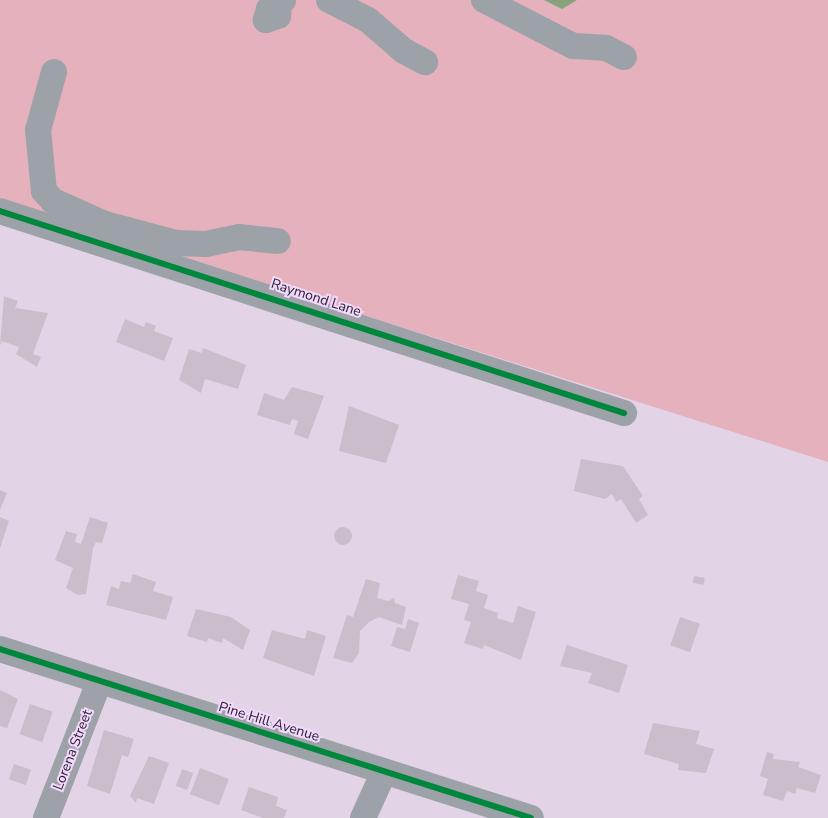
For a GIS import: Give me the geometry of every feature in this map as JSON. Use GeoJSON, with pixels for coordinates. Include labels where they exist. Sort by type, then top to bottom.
{"type":"FeatureCollection","features":[{"type":"Feature","properties":{"kind":"street"},"geometry":{"type":"LineString","coordinates":[[329,0],[368,20],[404,51],[426,62]]}},
{"type":"Feature","properties":{"kind":"street"},"geometry":{"type":"LineString","coordinates":[[484,0],[573,46],[606,48],[624,57]]}},
{"type":"Feature","properties":{"kind":"street"},"geometry":{"type":"LineString","coordinates":[[54,72],[38,130],[44,191],[53,201],[105,224],[176,243],[206,244],[239,237],[278,241]]}},
{"type":"Feature","properties":{"kind":"street","name":"Raymond Lane"},"geometry":{"type":"LineString","coordinates":[[0,211],[624,413]]}},
{"type":"Feature","properties":{"kind":"street","name":"Pine Hill Avenue"},"geometry":{"type":"LineString","coordinates":[[0,649],[531,818]]}},
{"type":"Feature","properties":{"kind":"street","name":"Lorena Street"},"geometry":{"type":"LineString","coordinates":[[46,818],[99,682]]}},
{"type":"Feature","properties":{"kind":"street"},"geometry":{"type":"LineString","coordinates":[[363,818],[384,772]]}},
{"type":"Feature","properties":{"kind":"shaded area"},"geometry":{"type":"Polygon","coordinates":[[[0,0],[828,0],[828,462],[0,200],[0,0]]]}},
{"type":"Feature","properties":{"kind":"shaded area"},"geometry":{"type":"Polygon","coordinates":[[[544,0],[577,0],[562,9],[544,0]]]}},
{"type":"Feature","properties":{"kind":"building"},"geometry":{"type":"Polygon","coordinates":[[[4,296],[18,301],[15,308],[48,313],[33,354],[41,357],[37,367],[16,354],[19,347],[2,341],[0,346],[4,296]]]}},
{"type":"Feature","properties":{"kind":"building"},"geometry":{"type":"Polygon","coordinates":[[[125,319],[144,327],[146,322],[156,326],[154,331],[173,338],[164,361],[116,342],[125,319]]]}},
{"type":"Feature","properties":{"kind":"building"},"geometry":{"type":"Polygon","coordinates":[[[203,348],[246,365],[238,389],[205,379],[201,393],[179,380],[189,349],[202,353],[203,348]]]}},
{"type":"Feature","properties":{"kind":"building"},"geometry":{"type":"Polygon","coordinates":[[[292,387],[324,396],[308,439],[294,434],[298,421],[292,419],[290,425],[257,415],[264,393],[284,400],[292,387]]]}},
{"type":"Feature","properties":{"kind":"building"},"geometry":{"type":"Polygon","coordinates":[[[349,406],[399,425],[386,463],[339,451],[349,406]]]}},
{"type":"Feature","properties":{"kind":"building"},"geometry":{"type":"Polygon","coordinates":[[[581,459],[623,466],[643,496],[639,499],[648,515],[636,523],[621,499],[616,502],[612,494],[605,499],[574,491],[581,459]]]}},
{"type":"Feature","properties":{"kind":"building"},"geometry":{"type":"Polygon","coordinates":[[[0,490],[7,493],[0,510],[0,490]]]}},
{"type":"Feature","properties":{"kind":"building"},"geometry":{"type":"Polygon","coordinates":[[[0,517],[9,521],[0,548],[0,517]]]}},
{"type":"Feature","properties":{"kind":"building"},"geometry":{"type":"Polygon","coordinates":[[[90,517],[108,523],[102,543],[96,542],[93,548],[86,594],[78,595],[66,588],[73,568],[55,560],[66,531],[77,534],[75,542],[81,544],[90,517]]]}},
{"type":"Feature","properties":{"kind":"building"},"geometry":{"type":"Polygon","coordinates":[[[343,527],[349,530],[352,536],[349,542],[343,545],[337,542],[334,536],[337,530],[343,527]]]}},
{"type":"Feature","properties":{"kind":"building"},"geometry":{"type":"Polygon","coordinates":[[[133,574],[156,582],[153,591],[173,597],[166,620],[106,605],[111,586],[119,589],[121,581],[130,583],[133,574]]]}},
{"type":"Feature","properties":{"kind":"building"},"geometry":{"type":"Polygon","coordinates":[[[458,575],[479,581],[476,591],[488,595],[484,608],[498,613],[497,618],[513,623],[518,606],[536,612],[521,660],[484,645],[483,649],[464,643],[471,622],[464,620],[469,604],[451,599],[458,575]]]}},
{"type":"Feature","properties":{"kind":"building"},"geometry":{"type":"Polygon","coordinates":[[[694,576],[705,578],[704,585],[693,583],[694,576]]]}},
{"type":"Feature","properties":{"kind":"building"},"geometry":{"type":"Polygon","coordinates":[[[366,579],[380,583],[377,598],[388,601],[394,598],[395,603],[406,607],[402,625],[379,617],[369,622],[360,631],[359,653],[352,663],[333,658],[347,615],[353,617],[366,579]]]}},
{"type":"Feature","properties":{"kind":"building"},"geometry":{"type":"Polygon","coordinates":[[[196,609],[231,617],[250,630],[243,650],[223,638],[222,643],[208,638],[207,642],[187,636],[196,609]]]}},
{"type":"Feature","properties":{"kind":"building"},"geometry":{"type":"Polygon","coordinates":[[[680,617],[700,624],[690,652],[670,645],[680,617]]]}},
{"type":"Feature","properties":{"kind":"building"},"geometry":{"type":"Polygon","coordinates":[[[408,619],[419,623],[410,652],[391,646],[397,627],[405,629],[408,619]]]}},
{"type":"Feature","properties":{"kind":"building"},"geometry":{"type":"Polygon","coordinates":[[[272,630],[305,639],[307,630],[326,636],[314,676],[263,658],[272,630]]]}},
{"type":"Feature","properties":{"kind":"building"},"geometry":{"type":"Polygon","coordinates":[[[567,645],[628,665],[619,693],[588,683],[592,673],[560,666],[567,645]]]}},
{"type":"Feature","properties":{"kind":"building"},"geometry":{"type":"Polygon","coordinates":[[[0,690],[18,699],[7,728],[0,726],[0,690]]]}},
{"type":"Feature","properties":{"kind":"building"},"geometry":{"type":"Polygon","coordinates":[[[30,704],[53,712],[42,742],[20,734],[30,704]]]}},
{"type":"Feature","properties":{"kind":"building"},"geometry":{"type":"Polygon","coordinates":[[[653,723],[700,731],[696,744],[714,749],[706,773],[678,770],[679,764],[644,754],[653,723]]]}},
{"type":"Feature","properties":{"kind":"building"},"geometry":{"type":"Polygon","coordinates":[[[104,730],[134,739],[128,757],[122,755],[110,794],[87,786],[104,730]]]}},
{"type":"Feature","properties":{"kind":"building"},"geometry":{"type":"Polygon","coordinates":[[[767,752],[774,754],[773,759],[800,762],[798,767],[821,775],[815,793],[797,788],[795,794],[787,791],[783,801],[763,795],[768,779],[760,776],[767,752]]]}},
{"type":"Feature","properties":{"kind":"building"},"geometry":{"type":"Polygon","coordinates":[[[149,756],[169,763],[154,804],[137,798],[136,803],[130,796],[149,756]]]}},
{"type":"Feature","properties":{"kind":"building"},"geometry":{"type":"Polygon","coordinates":[[[14,764],[31,770],[26,785],[9,779],[14,764]]]}},
{"type":"Feature","properties":{"kind":"building"},"geometry":{"type":"Polygon","coordinates":[[[200,768],[229,779],[219,805],[190,794],[200,768]]]}},
{"type":"Feature","properties":{"kind":"building"},"geometry":{"type":"Polygon","coordinates":[[[182,769],[193,773],[187,790],[176,786],[182,769]]]}},
{"type":"Feature","properties":{"kind":"building"},"geometry":{"type":"Polygon","coordinates":[[[249,787],[278,797],[276,806],[287,810],[284,818],[263,818],[241,810],[249,787]]]}},
{"type":"Feature","properties":{"kind":"cycle path"},"geometry":{"type":"LineString","coordinates":[[0,211],[624,413]]}},
{"type":"Feature","properties":{"kind":"cycle path"},"geometry":{"type":"LineString","coordinates":[[0,649],[531,818]]}}]}
